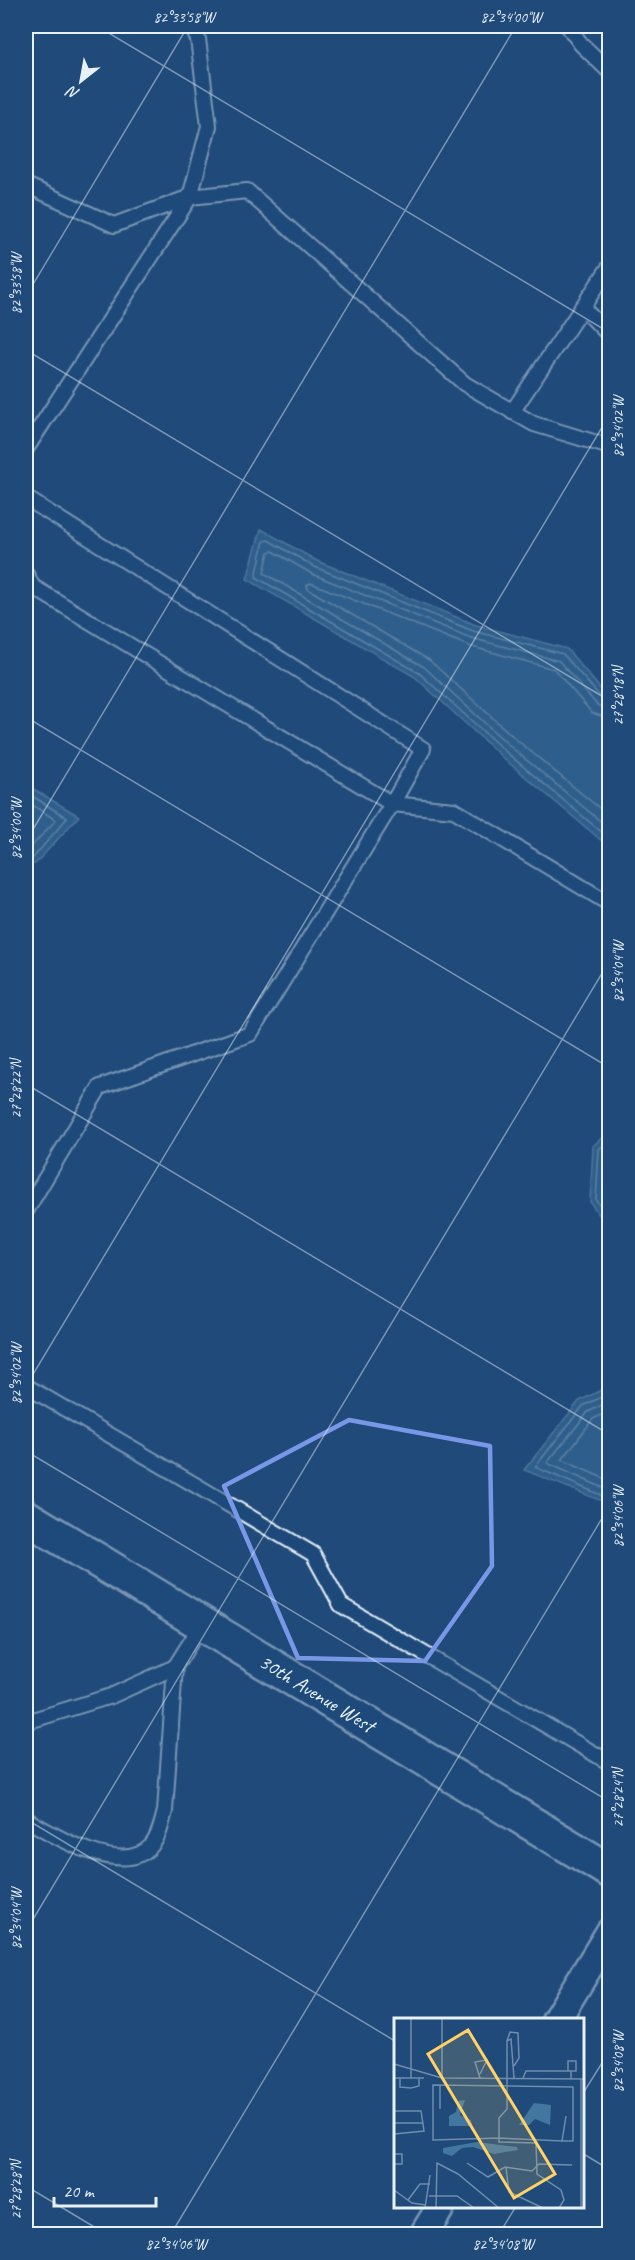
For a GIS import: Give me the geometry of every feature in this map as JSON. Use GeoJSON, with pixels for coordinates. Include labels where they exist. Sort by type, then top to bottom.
{"type":"FeatureCollection","features":[{"type":"Feature","properties":{"kind":"street","name":"30th Avenue West"},"geometry":{"type":"LineString","coordinates":[[26,1517],[609,1871]]}},
{"type":"Feature","properties":{"kind":"street"},"geometry":{"type":"LineString","coordinates":[[557,2018],[609,1932]]}},
{"type":"Feature","properties":{"kind":"street"},"geometry":{"type":"LineString","coordinates":[[424,2235],[439,2209]]}},
{"type":"Feature","properties":{"kind":"lane"},"geometry":{"type":"LineString","coordinates":[[26,449],[190,197],[209,126],[198,39],[191,26]]}},
{"type":"Feature","properties":{"kind":"lane"},"geometry":{"type":"LineString","coordinates":[[568,26],[581,45],[609,72]]}},
{"type":"Feature","properties":{"kind":"lane"},"geometry":{"type":"LineString","coordinates":[[26,185],[114,225],[190,197],[247,191],[465,384],[534,424],[609,447]]}},
{"type":"Feature","properties":{"kind":"lane"},"geometry":{"type":"LineString","coordinates":[[512,412],[609,266]]}},
{"type":"Feature","properties":{"kind":"lane"},"geometry":{"type":"LineString","coordinates":[[582,307],[609,336]]}},
{"type":"Feature","properties":{"kind":"lane"},"geometry":{"type":"LineString","coordinates":[[26,498],[423,749],[392,804],[250,1034],[100,1087],[26,1211]]}},
{"type":"Feature","properties":{"kind":"lane"},"geometry":{"type":"LineString","coordinates":[[26,574],[33,587],[392,804],[454,810],[609,904]]}},
{"type":"Feature","properties":{"kind":"lane"},"geometry":{"type":"LineString","coordinates":[[26,1386],[313,1554],[341,1605],[609,1763]]}},
{"type":"Feature","properties":{"kind":"lane"},"geometry":{"type":"LineString","coordinates":[[26,1819],[76,1847],[107,1856],[132,1856],[151,1847],[161,1828],[165,1811],[175,1666],[202,1624]]}},
{"type":"Feature","properties":{"kind":"lane"},"geometry":{"type":"LineString","coordinates":[[26,1722],[111,1696],[175,1666]]}},
{"type":"Feature","properties":{"kind":"highlighted area"},"geometry":{"type":"Polygon","coordinates":[[[349,1420],[490,1446],[492,1566],[425,1661],[298,1658],[224,1486],[349,1420]]]}},
{"type":"Feature","properties":{"kind":"water"},"geometry":{"type":"Polygon","coordinates":[[[261,529],[317,561],[476,625],[567,649],[609,699],[609,847],[503,758],[415,677],[247,579],[261,529]]]}},
{"type":"Feature","properties":{"kind":"water"},"geometry":{"type":"Polygon","coordinates":[[[26,785],[79,816],[35,864],[26,865],[26,785]]]}},
{"type":"Feature","properties":{"kind":"water"},"geometry":{"type":"Polygon","coordinates":[[[609,1131],[609,1229],[590,1202],[593,1146],[609,1131]]]}},
{"type":"Feature","properties":{"kind":"water"},"geometry":{"type":"Polygon","coordinates":[[[609,1386],[609,1504],[524,1470],[579,1401],[609,1386]]]}}]}
